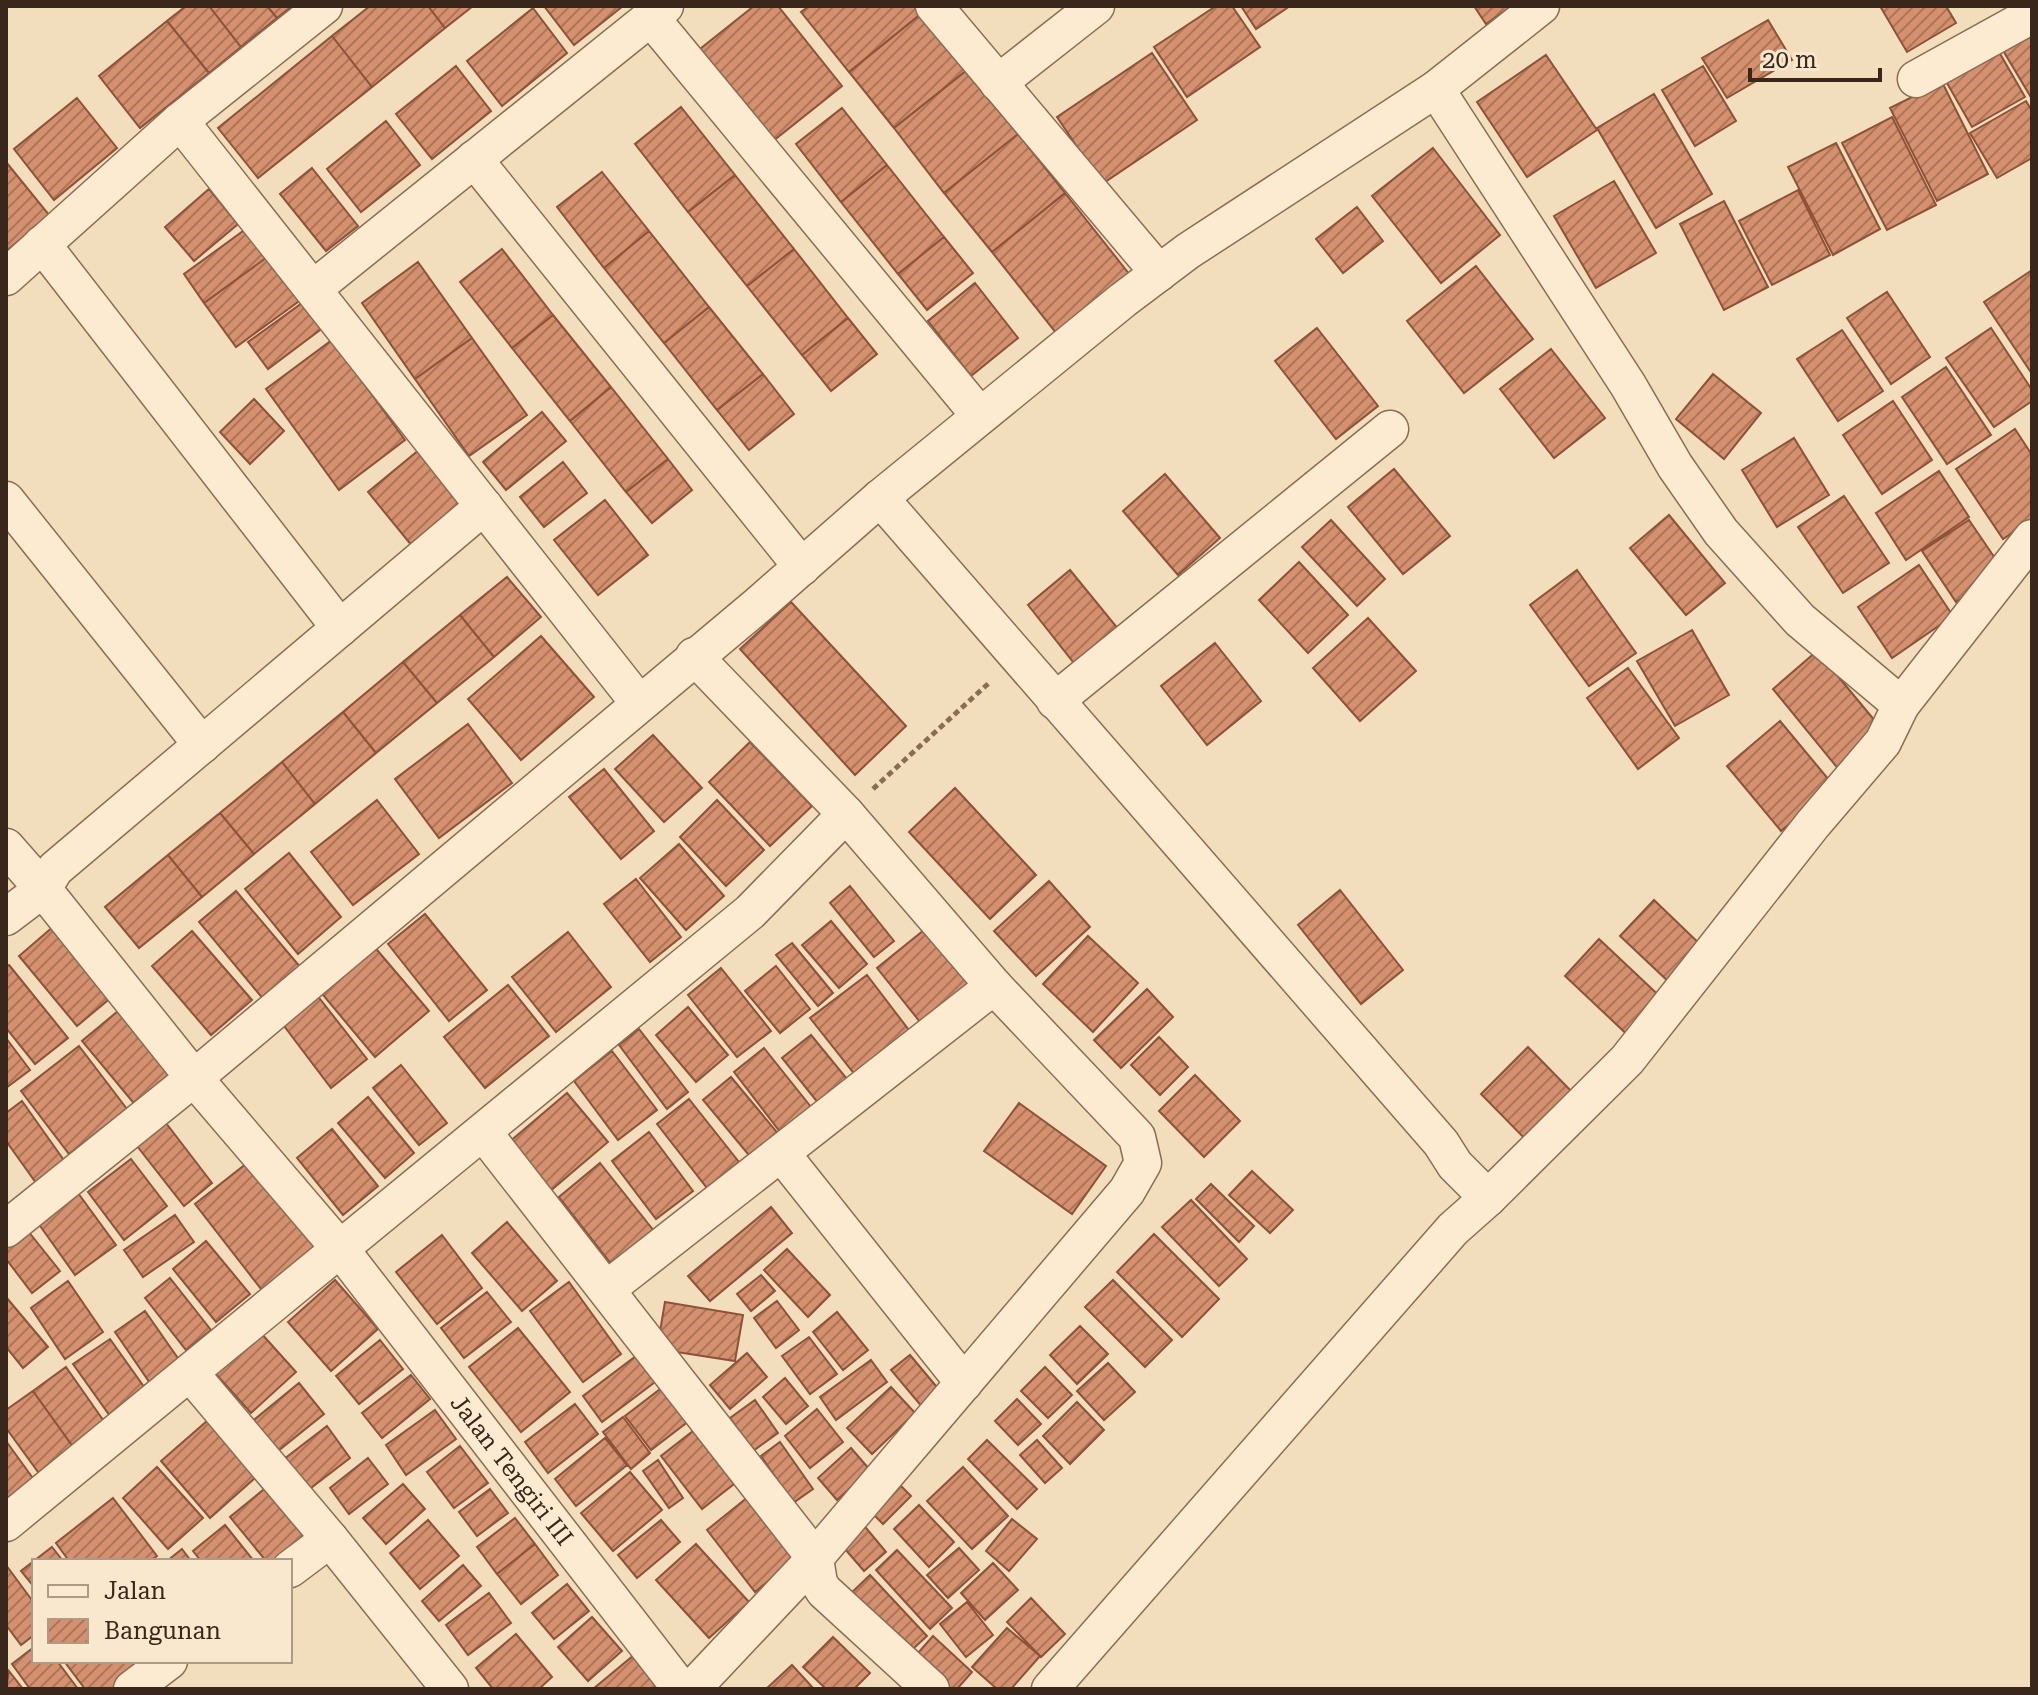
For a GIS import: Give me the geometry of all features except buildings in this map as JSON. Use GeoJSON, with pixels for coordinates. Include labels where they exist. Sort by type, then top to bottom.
{"type":"FeatureCollection","features":[{"type":"Feature","properties":{"kind":"street"},"geometry":{"type":"LineString","coordinates":[[6,277],[180,121],[324,6]]}},
{"type":"Feature","properties":{"kind":"street"},"geometry":{"type":"LineString","coordinates":[[934,6],[1159,273]]}},
{"type":"Feature","properties":{"kind":"street"},"geometry":{"type":"LineString","coordinates":[[998,83],[1096,6]]}},
{"type":"Feature","properties":{"kind":"street"},"geometry":{"type":"LineString","coordinates":[[6,1229],[194,1078],[880,498],[1159,273],[1436,89],[1541,6]]}},
{"type":"Feature","properties":{"kind":"street"},"geometry":{"type":"LineString","coordinates":[[313,289],[658,12],[980,416]]}},
{"type":"Feature","properties":{"kind":"street"},"geometry":{"type":"LineString","coordinates":[[1916,79],[2032,15]]}},
{"type":"Feature","properties":{"kind":"street"},"geometry":{"type":"LineString","coordinates":[[1436,89],[1628,385],[1675,466],[1721,532],[1800,620],[1901,705]]}},
{"type":"Feature","properties":{"kind":"street"},"geometry":{"type":"LineString","coordinates":[[180,121],[639,703]]}},
{"type":"Feature","properties":{"kind":"street"},"geometry":{"type":"LineString","coordinates":[[474,159],[802,567]]}},
{"type":"Feature","properties":{"kind":"street"},"geometry":{"type":"LineString","coordinates":[[42,244],[340,628]]}},
{"type":"Feature","properties":{"kind":"street"},"geometry":{"type":"LineString","coordinates":[[1055,701],[1390,429]]}},
{"type":"Feature","properties":{"kind":"street"},"geometry":{"type":"LineString","coordinates":[[880,498],[1441,1143],[1455,1165],[1488,1198]]}},
{"type":"Feature","properties":{"kind":"street"},"geometry":{"type":"LineString","coordinates":[[6,500],[202,745]]}},
{"type":"Feature","properties":{"kind":"street"},"geometry":{"type":"LineString","coordinates":[[6,917],[43,889],[55,869],[484,506]]}},
{"type":"Feature","properties":{"kind":"street"},"geometry":{"type":"LineString","coordinates":[[1050,1689],[1453,1229],[1627,1060],[1883,742],[1901,705],[2032,538]]}},
{"type":"Feature","properties":{"kind":"street"},"geometry":{"type":"LineString","coordinates":[[692,1689],[815,1558],[1127,1191],[1143,1163],[1137,1137],[994,986],[846,814],[694,656]]}},
{"type":"Feature","properties":{"kind":"street"},"geometry":{"type":"LineString","coordinates":[[6,1523],[750,912],[846,814]]}},
{"type":"Feature","properties":{"kind":"street","name":"Jalan Tengiri III"},"geometry":{"type":"LineString","coordinates":[[6,847],[194,1078],[341,1250],[681,1689]]}},
{"type":"Feature","properties":{"kind":"street"},"geometry":{"type":"LineString","coordinates":[[607,1289],[994,986]]}},
{"type":"Feature","properties":{"kind":"street"},"geometry":{"type":"LineString","coordinates":[[483,1132],[815,1558],[819,1583],[830,1598],[931,1689]]}},
{"type":"Feature","properties":{"kind":"street"},"geometry":{"type":"LineString","coordinates":[[781,1153],[964,1383]]}},
{"type":"Feature","properties":{"kind":"street"},"geometry":{"type":"LineString","coordinates":[[190,1373],[330,1539],[450,1689]]}},
{"type":"Feature","properties":{"kind":"street"},"geometry":{"type":"LineString","coordinates":[[292,1568],[330,1539]]}},
{"type":"Feature","properties":{"kind":"street"},"geometry":{"type":"LineString","coordinates":[[132,1689],[166,1663]]}},
{"type":"Feature","properties":{"kind":"path"},"geometry":{"type":"LineString","coordinates":[[846,814],[1017,658]]}}]}
